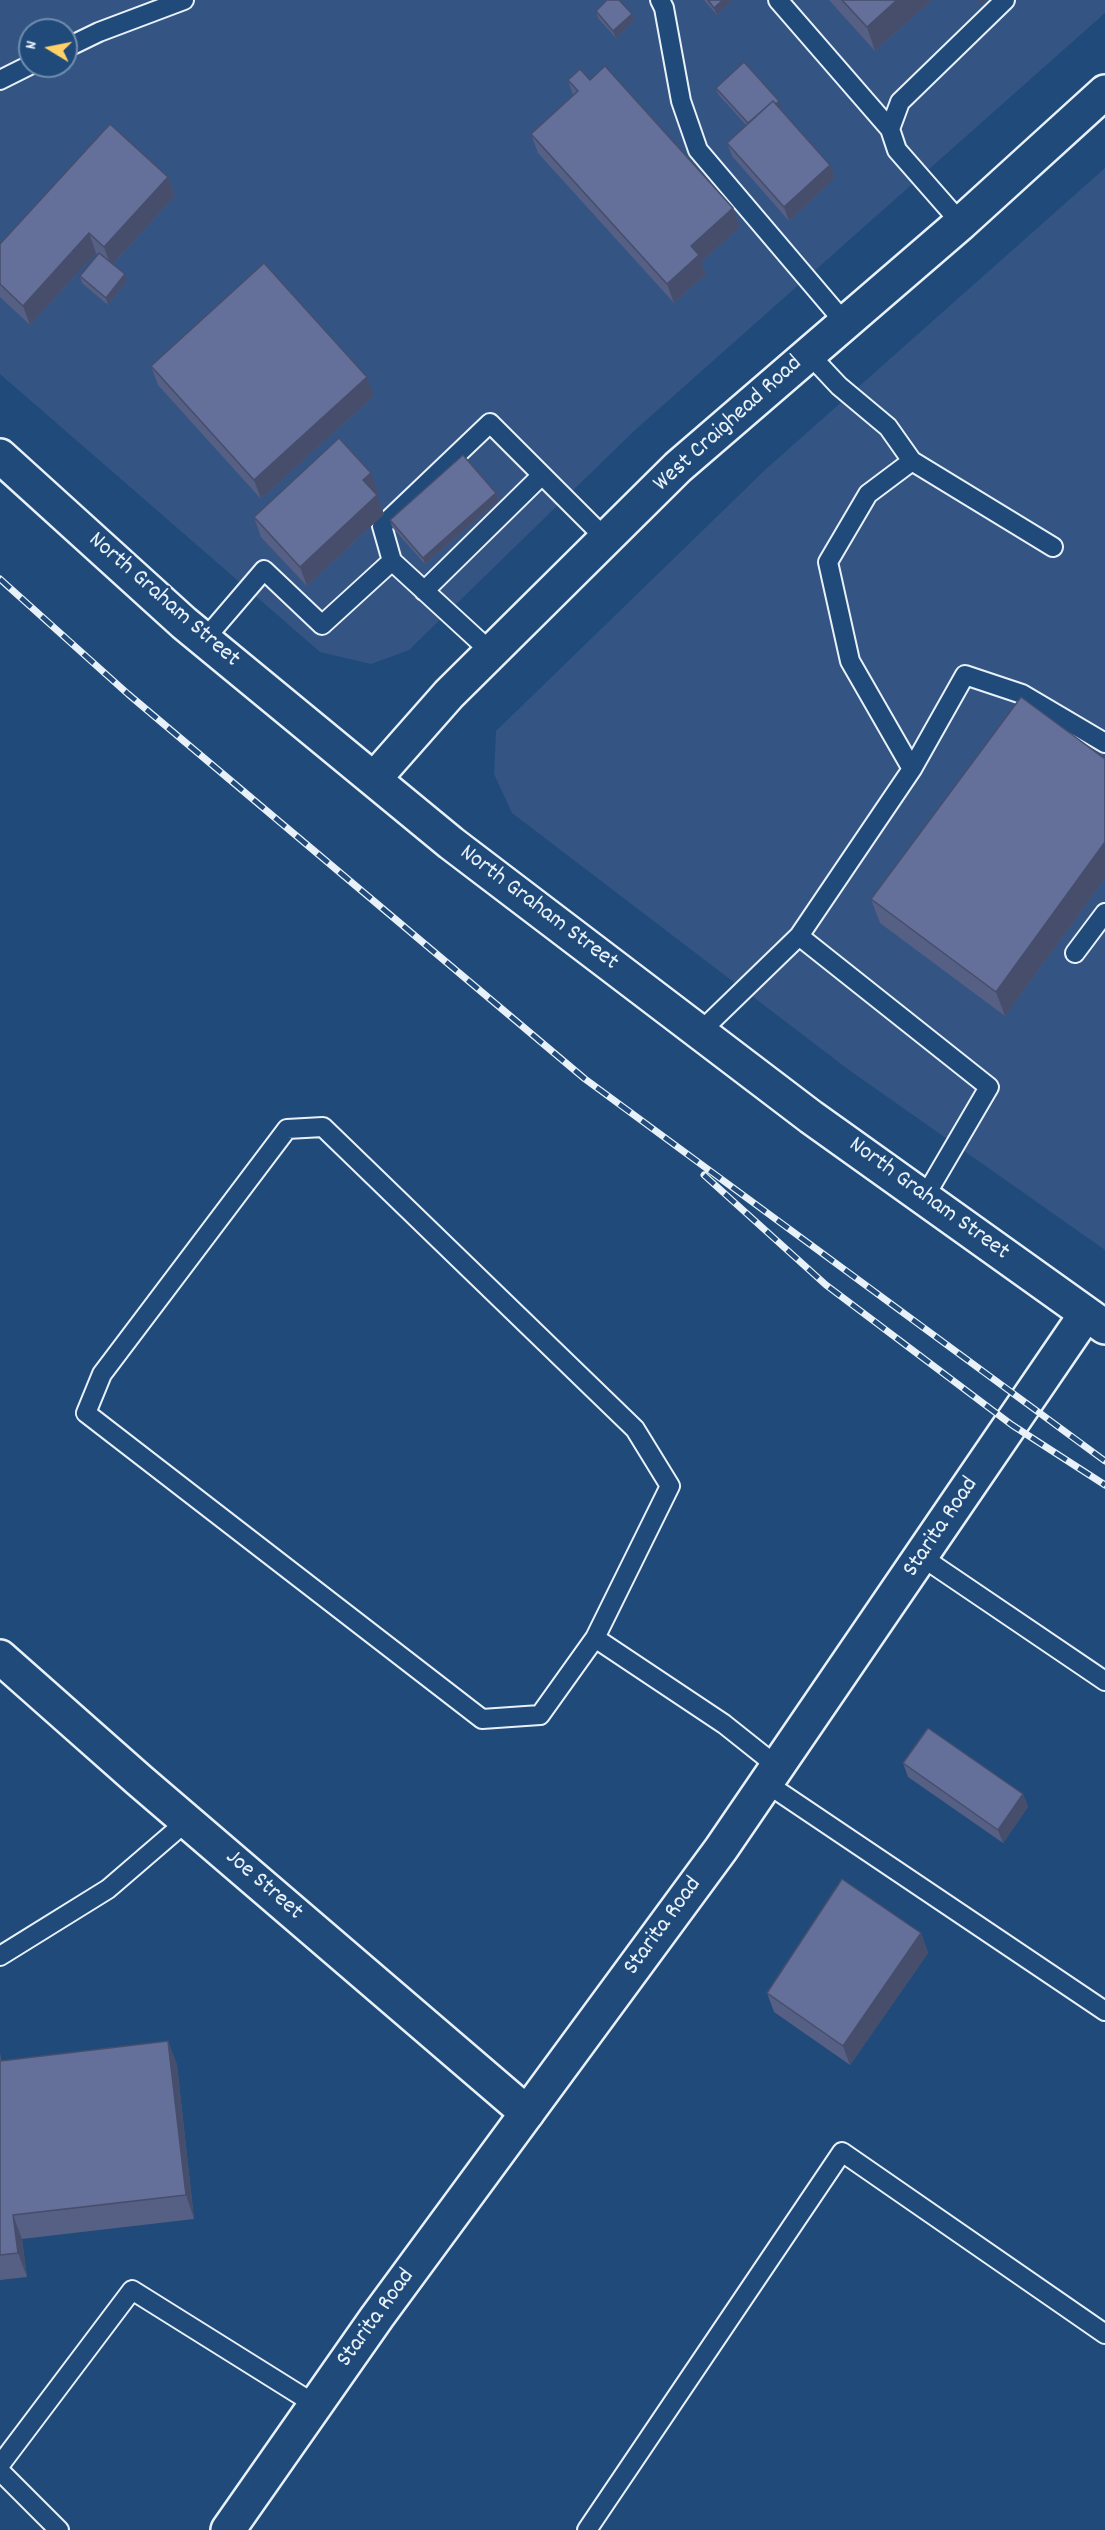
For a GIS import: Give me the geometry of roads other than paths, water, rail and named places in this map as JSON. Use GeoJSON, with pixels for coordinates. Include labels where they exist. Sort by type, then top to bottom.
{"type":"FeatureCollection","features":[{"type":"Feature","properties":{"kind":"street","name":"West Craighead Road"},"geometry":{"type":"LineString","coordinates":[[374,779],[449,694],[678,467],[961,223],[1105,92]]}},
{"type":"Feature","properties":{"kind":"street","name":"North Graham Street"},"geometry":{"type":"LineString","coordinates":[[0,456],[204,640],[451,843],[700,1032],[924,1198],[1096,1321]]}},
{"type":"Feature","properties":{"kind":"street","name":"Starita Road"},"geometry":{"type":"LineString","coordinates":[[228,2530],[527,2113],[721,1849],[922,1557],[1096,1321]]}},
{"type":"Feature","properties":{"kind":"street","name":"Joe Street"},"geometry":{"type":"LineString","coordinates":[[0,1657],[527,2113]]}},
{"type":"Feature","properties":{"kind":"lane"},"geometry":{"type":"LineString","coordinates":[[78,42],[184,0]]}},
{"type":"Feature","properties":{"kind":"lane"},"geometry":{"type":"LineString","coordinates":[[660,0],[664,8],[681,101],[698,150],[845,322]]}},
{"type":"Feature","properties":{"kind":"lane"},"geometry":{"type":"LineString","coordinates":[[778,0],[890,129],[897,150],[961,223]]}},
{"type":"Feature","properties":{"kind":"lane"},"geometry":{"type":"LineString","coordinates":[[890,129],[900,102],[1005,0]]}},
{"type":"Feature","properties":{"kind":"lane"},"geometry":{"type":"LineString","coordinates":[[0,80],[18,71]]}},
{"type":"Feature","properties":{"kind":"lane"},"geometry":{"type":"LineString","coordinates":[[808,354],[839,386],[888,427],[912,461],[1053,547]]}},
{"type":"Feature","properties":{"kind":"lane"},"geometry":{"type":"LineString","coordinates":[[491,652],[392,561],[382,526],[426,490],[490,423],[606,539]]}},
{"type":"Feature","properties":{"kind":"lane"},"geometry":{"type":"LineString","coordinates":[[912,461],[868,494],[828,562],[850,661],[912,769]]}},
{"type":"Feature","properties":{"kind":"lane"},"geometry":{"type":"LineString","coordinates":[[424,591],[468,536],[542,475]]}},
{"type":"Feature","properties":{"kind":"lane"},"geometry":{"type":"LineString","coordinates":[[204,640],[264,570],[322,625],[392,561]]}},
{"type":"Feature","properties":{"kind":"lane"},"geometry":{"type":"LineString","coordinates":[[700,1032],[799,936],[912,769],[965,675],[1022,694],[1105,743]]}},
{"type":"Feature","properties":{"kind":"lane"},"geometry":{"type":"LineString","coordinates":[[1075,953],[1105,913]]}},
{"type":"Feature","properties":{"kind":"lane"},"geometry":{"type":"LineString","coordinates":[[799,936],[989,1087],[924,1198]]}},
{"type":"Feature","properties":{"kind":"lane"},"geometry":{"type":"LineString","coordinates":[[323,1127],[635,1429],[670,1486],[595,1638],[540,1714],[482,1719],[86,1413],[102,1374],[287,1129],[323,1127]]}},
{"type":"Feature","properties":{"kind":"lane"},"geometry":{"type":"LineString","coordinates":[[922,1557],[1105,1681]]}},
{"type":"Feature","properties":{"kind":"lane"},"geometry":{"type":"LineString","coordinates":[[595,1638],[724,1724],[772,1775],[1105,2012]]}},
{"type":"Feature","properties":{"kind":"lane"},"geometry":{"type":"LineString","coordinates":[[0,1956],[108,1889],[187,1821]]}},
{"type":"Feature","properties":{"kind":"lane"},"geometry":{"type":"LineString","coordinates":[[587,2530],[842,2152],[1105,2334]]}},
{"type":"Feature","properties":{"kind":"lane"},"geometry":{"type":"LineString","coordinates":[[0,2465],[132,2290],[316,2405]]}},
{"type":"Feature","properties":{"kind":"lane"},"geometry":{"type":"LineString","coordinates":[[0,2471],[58,2530]]}},
{"type":"Feature","properties":{"kind":"railway"},"geometry":{"type":"LineString","coordinates":[[0,579],[128,694],[585,1079],[1105,1461]]}},
{"type":"Feature","properties":{"kind":"railway"},"geometry":{"type":"LineString","coordinates":[[704,1175],[826,1285],[1012,1425],[1105,1485]]}}]}
